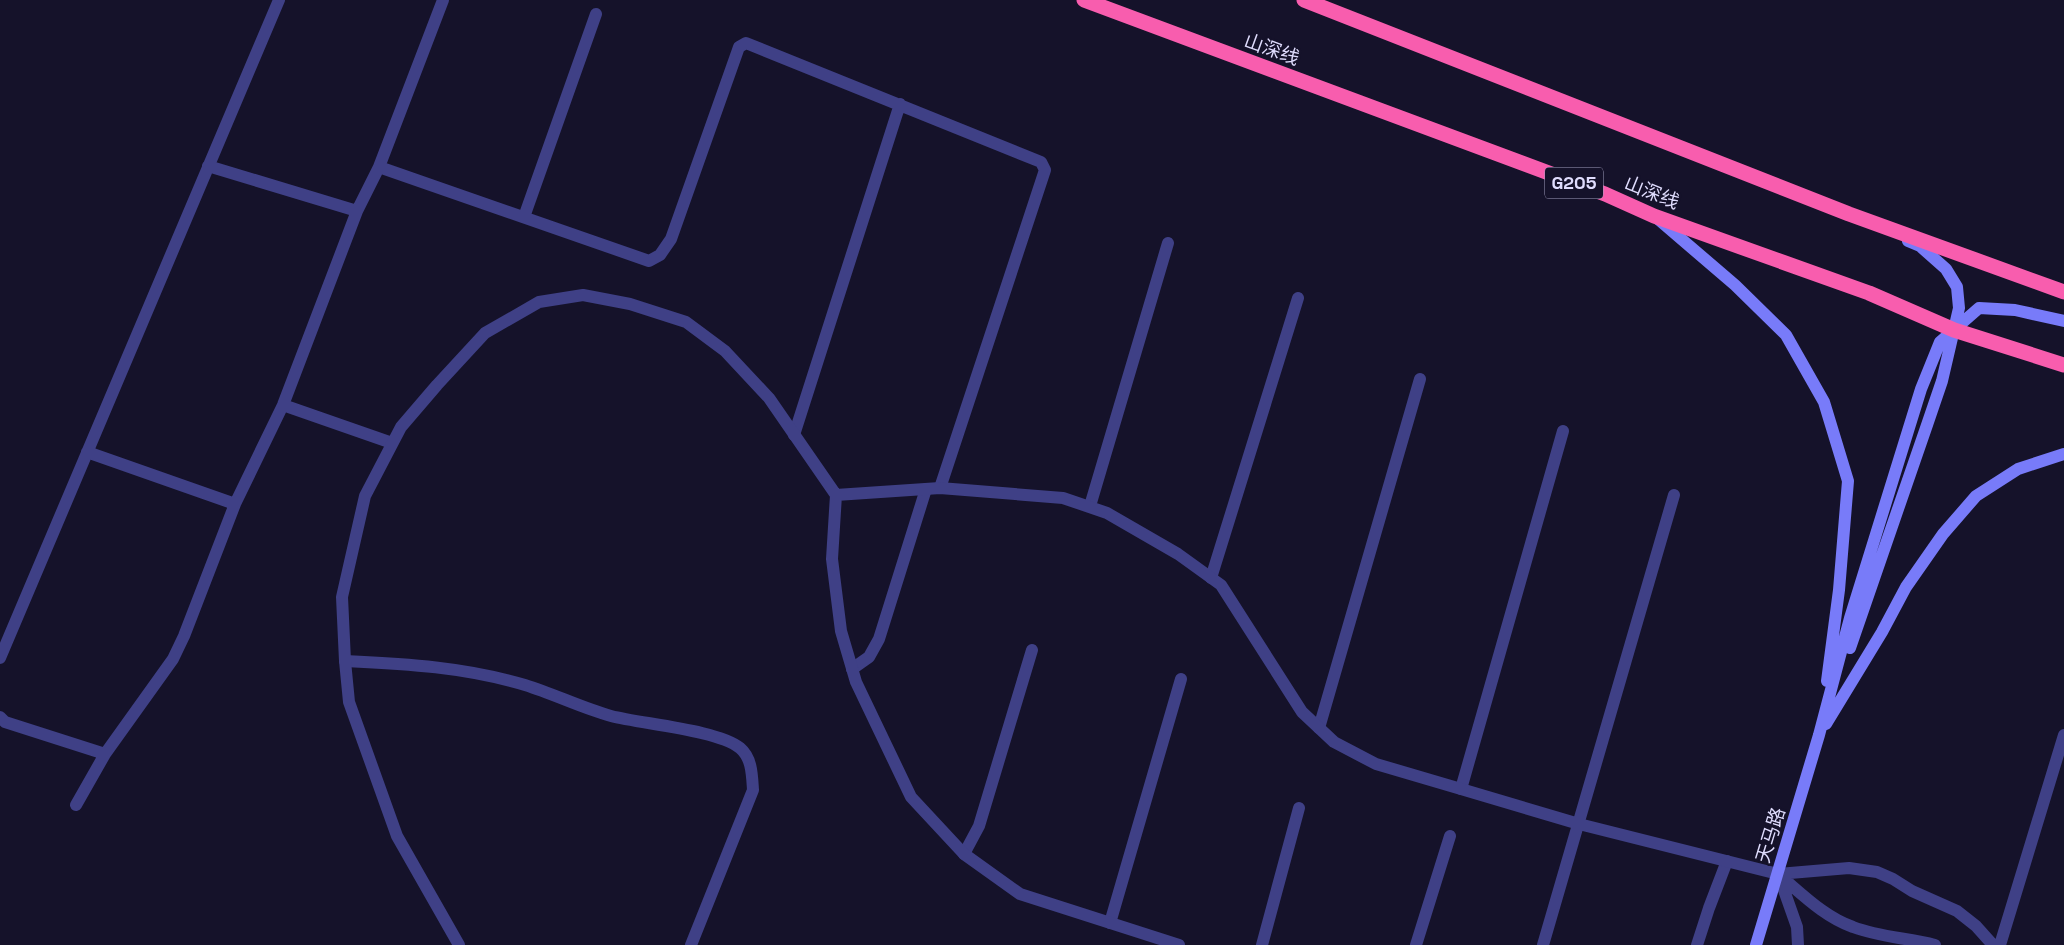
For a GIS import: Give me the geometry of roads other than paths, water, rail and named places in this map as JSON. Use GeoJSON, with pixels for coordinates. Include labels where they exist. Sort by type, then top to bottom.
{"type":"FeatureCollection","features":[{"type":"Feature","properties":{"kind":"highway","name":"山深线"},"geometry":{"type":"LineString","coordinates":[[1084,0],[1605,194],[1654,216],[1868,293],[1954,330],[2064,365]]}},
{"type":"Feature","properties":{"kind":"highway"},"geometry":{"type":"LineString","coordinates":[[1304,0],[1849,214],[2064,292]]}},
{"type":"Feature","properties":{"kind":"main road"},"geometry":{"type":"LineString","coordinates":[[1820,735],[1942,381],[1959,308],[1957,287],[1946,269],[1920,246],[1849,214]]}},
{"type":"Feature","properties":{"kind":"main road"},"geometry":{"type":"LineString","coordinates":[[1654,216],[1735,285],[1786,335],[1824,402],[1848,481],[1839,590],[1820,735]]}},
{"type":"Feature","properties":{"kind":"main road"},"geometry":{"type":"LineString","coordinates":[[1954,330],[1979,308],[2015,310],[2064,321]]}},
{"type":"Feature","properties":{"kind":"main road"},"geometry":{"type":"LineString","coordinates":[[1820,735],[1882,632],[1906,587],[1943,534],[1976,496],[2018,469],[2064,454]]}},
{"type":"Feature","properties":{"kind":"main road","name":"天马路"},"geometry":{"type":"LineString","coordinates":[[1756,945],[1820,735]]}},
{"type":"Feature","properties":{"kind":"street"},"geometry":{"type":"LineString","coordinates":[[0,658],[279,0]]}},
{"type":"Feature","properties":{"kind":"street"},"geometry":{"type":"LineString","coordinates":[[76,805],[105,754],[173,659],[184,636],[235,504],[283,405],[357,211],[379,168],[443,0]]}},
{"type":"Feature","properties":{"kind":"street"},"geometry":{"type":"LineString","coordinates":[[524,217],[596,14]]}},
{"type":"Feature","properties":{"kind":"street"},"geometry":{"type":"LineString","coordinates":[[379,168],[649,260],[660,255],[671,239],[739,47],[746,43],[1040,162],[1045,170],[940,488]]}},
{"type":"Feature","properties":{"kind":"street"},"geometry":{"type":"LineString","coordinates":[[794,435],[900,104]]}},
{"type":"Feature","properties":{"kind":"street"},"geometry":{"type":"LineString","coordinates":[[208,166],[357,211]]}},
{"type":"Feature","properties":{"kind":"street"},"geometry":{"type":"LineString","coordinates":[[1090,506],[1168,243]]}},
{"type":"Feature","properties":{"kind":"street"},"geometry":{"type":"LineString","coordinates":[[459,945],[397,836],[349,702],[342,597],[365,496],[401,427],[485,333],[539,302],[583,295],[630,304],[686,322],[725,351],[769,398],[836,495],[832,559],[841,631],[856,682],[911,797],[964,854],[1020,894],[1179,945]]}},
{"type":"Feature","properties":{"kind":"street"},"geometry":{"type":"LineString","coordinates":[[1211,578],[1298,298]]}},
{"type":"Feature","properties":{"kind":"street"},"geometry":{"type":"LineString","coordinates":[[1319,728],[1420,379]]}},
{"type":"Feature","properties":{"kind":"street"},"geometry":{"type":"LineString","coordinates":[[283,405],[392,443]]}},
{"type":"Feature","properties":{"kind":"street"},"geometry":{"type":"LineString","coordinates":[[1461,789],[1563,431]]}},
{"type":"Feature","properties":{"kind":"street"},"geometry":{"type":"LineString","coordinates":[[87,452],[235,504]]}},
{"type":"Feature","properties":{"kind":"street"},"geometry":{"type":"LineString","coordinates":[[836,495],[940,488],[1063,498],[1107,512],[1178,554],[1220,585],[1302,712],[1334,742],[1376,764],[1579,824],[1778,874],[1848,868],[1877,872],[1894,879],[1912,891],[1957,911],[1976,926],[1993,945]]}},
{"type":"Feature","properties":{"kind":"street"},"geometry":{"type":"LineString","coordinates":[[852,669],[869,657],[879,639],[926,489]]}},
{"type":"Feature","properties":{"kind":"street"},"geometry":{"type":"LineString","coordinates":[[1543,945],[1674,495]]}},
{"type":"Feature","properties":{"kind":"street"},"geometry":{"type":"LineString","coordinates":[[964,854],[982,817],[1032,650]]}},
{"type":"Feature","properties":{"kind":"street"},"geometry":{"type":"LineString","coordinates":[[345,662],[428,665],[469,671],[525,685],[611,716],[721,738],[741,748],[751,765],[753,790],[692,945]]}},
{"type":"Feature","properties":{"kind":"street"},"geometry":{"type":"LineString","coordinates":[[1110,923],[1181,679]]}},
{"type":"Feature","properties":{"kind":"street"},"geometry":{"type":"LineString","coordinates":[[0,717],[5,722],[105,754]]}},
{"type":"Feature","properties":{"kind":"street"},"geometry":{"type":"LineString","coordinates":[[2000,945],[2064,735]]}},
{"type":"Feature","properties":{"kind":"street"},"geometry":{"type":"LineString","coordinates":[[1262,945],[1299,808]]}},
{"type":"Feature","properties":{"kind":"street"},"geometry":{"type":"LineString","coordinates":[[1416,945],[1450,836]]}},
{"type":"Feature","properties":{"kind":"street"},"geometry":{"type":"LineString","coordinates":[[1697,945],[1727,861]]}},
{"type":"Feature","properties":{"kind":"street"},"geometry":{"type":"LineString","coordinates":[[1778,874],[1798,927],[1798,945]]}},
{"type":"Feature","properties":{"kind":"street"},"geometry":{"type":"LineString","coordinates":[[1778,874],[1817,907],[1852,927],[1881,936],[1906,938],[1935,945]]}}]}
